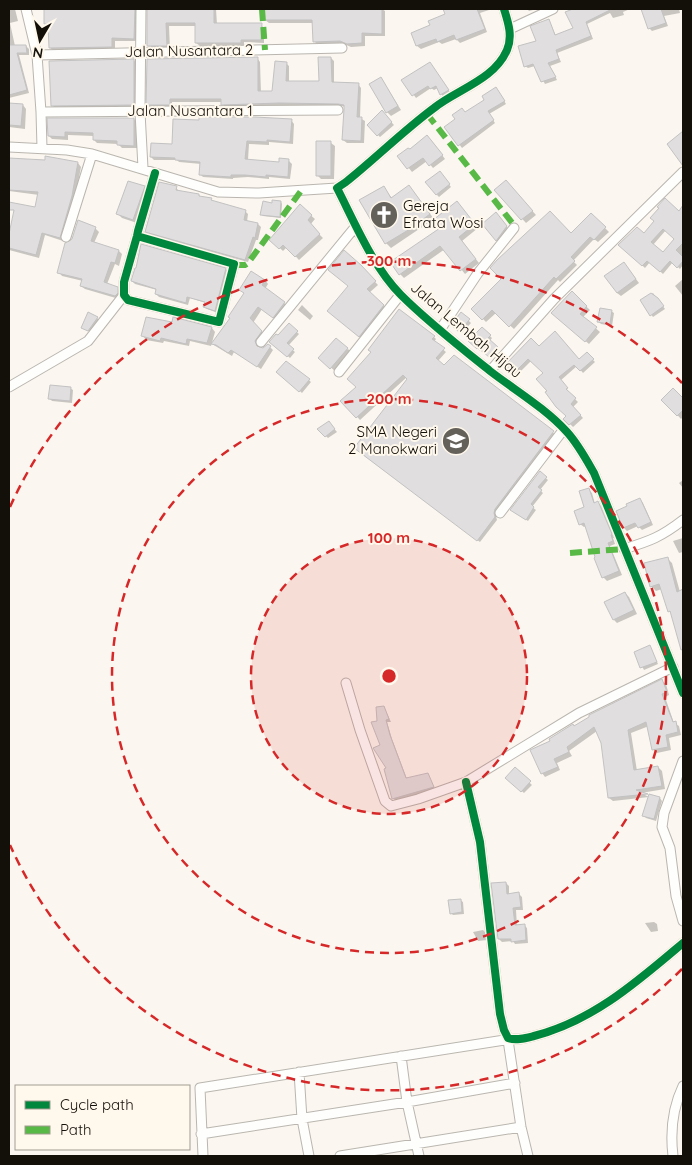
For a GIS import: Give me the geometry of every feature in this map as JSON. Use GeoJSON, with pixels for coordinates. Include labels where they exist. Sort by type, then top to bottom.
{"type":"FeatureCollection","features":[{"type":"Feature","properties":{"kind":"street"},"geometry":{"type":"LineString","coordinates":[[26,9],[37,55],[42,112],[42,148]]}},
{"type":"Feature","properties":{"kind":"street"},"geometry":{"type":"LineString","coordinates":[[141,9],[140,112],[143,168]]}},
{"type":"Feature","properties":{"kind":"street"},"geometry":{"type":"LineString","coordinates":[[9,147],[67,150],[92,154],[218,192],[259,193],[337,188],[436,106],[476,83],[490,72],[510,42],[510,29],[504,9]]}},
{"type":"Feature","properties":{"kind":"street"},"geometry":{"type":"LineString","coordinates":[[510,29],[553,9]]}},
{"type":"Feature","properties":{"kind":"street","name":"Jalan Nusantara 2"},"geometry":{"type":"LineString","coordinates":[[37,55],[342,48]]}},
{"type":"Feature","properties":{"kind":"street","name":"Jalan Nusantara 1"},"geometry":{"type":"LineString","coordinates":[[42,112],[338,110]]}},
{"type":"Feature","properties":{"kind":"street"},"geometry":{"type":"LineString","coordinates":[[66,236],[92,154]]}},
{"type":"Feature","properties":{"kind":"street"},"geometry":{"type":"LineString","coordinates":[[9,387],[88,342],[124,295],[124,282],[155,172]]}},
{"type":"Feature","properties":{"kind":"street"},"geometry":{"type":"LineString","coordinates":[[490,370],[554,300],[683,172]]}},
{"type":"Feature","properties":{"kind":"street","name":"Jalan Lembah Hijau"},"geometry":{"type":"LineString","coordinates":[[337,188],[356,226],[389,282],[400,295],[440,330],[540,407],[566,431],[583,453],[594,473],[683,693]]}},
{"type":"Feature","properties":{"kind":"street"},"geometry":{"type":"LineString","coordinates":[[261,342],[356,226]]}},
{"type":"Feature","properties":{"kind":"street"},"geometry":{"type":"LineString","coordinates":[[440,330],[478,273],[514,228]]}},
{"type":"Feature","properties":{"kind":"street"},"geometry":{"type":"LineString","coordinates":[[124,295],[128,300],[219,322],[235,265],[227,261],[137,236]]}},
{"type":"Feature","properties":{"kind":"street"},"geometry":{"type":"LineString","coordinates":[[339,372],[400,295]]}},
{"type":"Feature","properties":{"kind":"street"},"geometry":{"type":"LineString","coordinates":[[500,513],[566,431]]}},
{"type":"Feature","properties":{"kind":"street"},"geometry":{"type":"LineString","coordinates":[[624,549],[652,540],[668,532],[683,520]]}},
{"type":"Feature","properties":{"kind":"street"},"geometry":{"type":"LineString","coordinates":[[346,683],[360,730],[387,804],[398,805],[466,782],[578,713],[673,667]]}},
{"type":"Feature","properties":{"kind":"street"},"geometry":{"type":"LineString","coordinates":[[683,761],[662,827],[670,848],[676,896],[683,921]]}},
{"type":"Feature","properties":{"kind":"street"},"geometry":{"type":"LineString","coordinates":[[466,782],[480,842],[502,1024],[510,1040],[521,1128],[528,1156]]}},
{"type":"Feature","properties":{"kind":"street"},"geometry":{"type":"LineString","coordinates":[[673,874],[683,870]]}},
{"type":"Feature","properties":{"kind":"street"},"geometry":{"type":"LineString","coordinates":[[203,1156],[200,1088],[528,1038],[546,1033],[603,1006],[630,988],[683,942]]}},
{"type":"Feature","properties":{"kind":"street"},"geometry":{"type":"LineString","coordinates":[[401,1056],[407,1102],[418,1156]]}},
{"type":"Feature","properties":{"kind":"street"},"geometry":{"type":"LineString","coordinates":[[299,1072],[302,1119],[309,1156]]}},
{"type":"Feature","properties":{"kind":"street"},"geometry":{"type":"LineString","coordinates":[[201,1134],[515,1083]]}},
{"type":"Feature","properties":{"kind":"street"},"geometry":{"type":"LineString","coordinates":[[673,1156],[672,1122],[677,1099],[683,1086]]}},
{"type":"Feature","properties":{"kind":"street"},"geometry":{"type":"LineString","coordinates":[[340,1156],[521,1128]]}},
{"type":"Feature","properties":{"kind":"building"},"geometry":{"type":"Polygon","coordinates":[[[44,9],[135,9],[134,39],[112,38],[112,47],[49,48],[48,24],[44,24],[44,9]]]}},
{"type":"Feature","properties":{"kind":"building"},"geometry":{"type":"Polygon","coordinates":[[[147,9],[214,9],[214,23],[262,23],[261,40],[241,40],[241,43],[195,43],[195,23],[166,23],[167,46],[147,46],[147,9]]]}},
{"type":"Feature","properties":{"kind":"building"},"geometry":{"type":"Polygon","coordinates":[[[264,9],[382,9],[382,34],[362,33],[362,43],[347,44],[340,41],[313,42],[312,20],[264,20],[264,9]]]}},
{"type":"Feature","properties":{"kind":"building"},"geometry":{"type":"Polygon","coordinates":[[[443,9],[477,9],[485,29],[456,40],[454,35],[437,42],[436,39],[416,46],[411,33],[430,25],[428,21],[445,14],[443,9]]]}},
{"type":"Feature","properties":{"kind":"building"},"geometry":{"type":"Polygon","coordinates":[[[573,9],[612,9],[586,22],[591,36],[556,50],[559,59],[548,63],[556,77],[541,82],[533,64],[524,67],[518,46],[536,41],[530,26],[549,19],[555,35],[573,28],[565,12],[573,9]]]}},
{"type":"Feature","properties":{"kind":"building"},"geometry":{"type":"Polygon","coordinates":[[[641,9],[661,9],[666,23],[648,29],[641,9]]]}},
{"type":"Feature","properties":{"kind":"building"},"geometry":{"type":"Polygon","coordinates":[[[9,45],[26,45],[27,53],[17,53],[27,90],[9,95],[9,45]]]}},
{"type":"Feature","properties":{"kind":"building"},"geometry":{"type":"Polygon","coordinates":[[[258,57],[258,91],[272,91],[275,61],[287,62],[286,81],[319,81],[318,57],[331,57],[332,82],[359,83],[357,117],[362,117],[361,141],[342,140],[344,105],[279,103],[221,105],[221,99],[170,99],[170,105],[146,105],[147,59],[258,57]]]}},
{"type":"Feature","properties":{"kind":"building"},"geometry":{"type":"Polygon","coordinates":[[[134,59],[134,105],[51,106],[49,61],[134,59]]]}},
{"type":"Feature","properties":{"kind":"building"},"geometry":{"type":"Polygon","coordinates":[[[430,62],[449,90],[440,95],[436,86],[430,89],[428,86],[412,96],[401,80],[430,62]]]}},
{"type":"Feature","properties":{"kind":"building"},"geometry":{"type":"Polygon","coordinates":[[[381,77],[398,106],[386,113],[369,84],[381,77]]]}},
{"type":"Feature","properties":{"kind":"building"},"geometry":{"type":"Polygon","coordinates":[[[496,87],[505,101],[488,111],[494,120],[458,146],[444,127],[455,119],[452,115],[462,108],[465,112],[484,100],[482,96],[496,87]]]}},
{"type":"Feature","properties":{"kind":"building"},"geometry":{"type":"Polygon","coordinates":[[[9,103],[23,104],[21,126],[9,125],[9,103]]]}},
{"type":"Feature","properties":{"kind":"building"},"geometry":{"type":"Polygon","coordinates":[[[382,110],[392,122],[377,136],[367,125],[382,110]]]}},
{"type":"Feature","properties":{"kind":"building"},"geometry":{"type":"Polygon","coordinates":[[[199,117],[292,119],[290,142],[247,141],[245,159],[279,162],[279,158],[289,159],[288,177],[266,175],[266,177],[231,175],[231,177],[199,175],[200,162],[150,157],[151,143],[172,144],[173,119],[199,120],[199,117]]]}},
{"type":"Feature","properties":{"kind":"building"},"geometry":{"type":"Polygon","coordinates":[[[47,118],[134,118],[134,146],[117,145],[117,141],[93,140],[93,133],[65,132],[65,137],[48,136],[47,118]]]}},
{"type":"Feature","properties":{"kind":"building"},"geometry":{"type":"Polygon","coordinates":[[[683,131],[683,166],[667,144],[683,131]]]}},
{"type":"Feature","properties":{"kind":"building"},"geometry":{"type":"Polygon","coordinates":[[[427,135],[443,155],[429,166],[423,158],[407,169],[397,156],[408,148],[410,149],[427,135]]]}},
{"type":"Feature","properties":{"kind":"building"},"geometry":{"type":"Polygon","coordinates":[[[316,141],[331,141],[331,176],[316,176],[316,141]]]}},
{"type":"Feature","properties":{"kind":"building"},"geometry":{"type":"Polygon","coordinates":[[[45,156],[78,162],[72,196],[60,238],[42,233],[36,255],[9,248],[9,234],[14,210],[9,210],[9,202],[35,207],[38,192],[9,190],[9,158],[45,160],[45,156]]]}},
{"type":"Feature","properties":{"kind":"building"},"geometry":{"type":"Polygon","coordinates":[[[440,171],[450,184],[436,195],[425,182],[440,171]]]}},
{"type":"Feature","properties":{"kind":"building"},"geometry":{"type":"Polygon","coordinates":[[[506,180],[533,211],[521,220],[494,190],[506,180]]]}},
{"type":"Feature","properties":{"kind":"building"},"geometry":{"type":"Polygon","coordinates":[[[128,181],[145,186],[133,220],[116,214],[128,181]]]}},
{"type":"Feature","properties":{"kind":"building"},"geometry":{"type":"Polygon","coordinates":[[[159,182],[177,186],[176,190],[199,194],[199,196],[212,198],[211,200],[246,210],[244,220],[258,223],[255,238],[253,237],[245,260],[145,232],[159,182]]]}},
{"type":"Feature","properties":{"kind":"building","name":"Gereja Efrata Wosi"},"geometry":{"type":"Polygon","coordinates":[[[409,185],[430,214],[385,244],[359,200],[384,186],[391,198],[409,185]]]}},
{"type":"Feature","properties":{"kind":"building"},"geometry":{"type":"Polygon","coordinates":[[[665,198],[679,211],[683,205],[683,243],[676,250],[683,257],[683,261],[677,268],[670,261],[660,272],[647,261],[642,266],[618,245],[637,227],[644,233],[654,221],[650,218],[659,208],[657,207],[665,198]],[[663,229],[651,242],[663,252],[674,239],[663,229]]]}},
{"type":"Feature","properties":{"kind":"building"},"geometry":{"type":"Polygon","coordinates":[[[272,200],[281,201],[280,217],[260,215],[263,201],[272,203],[272,200]]]}},
{"type":"Feature","properties":{"kind":"building"},"geometry":{"type":"Polygon","coordinates":[[[457,201],[475,224],[459,237],[476,259],[460,271],[440,246],[399,275],[390,262],[440,228],[433,220],[457,201]]]}},
{"type":"Feature","properties":{"kind":"building"},"geometry":{"type":"Polygon","coordinates":[[[300,204],[312,215],[308,220],[320,234],[295,257],[283,245],[279,249],[269,240],[300,204]]]}},
{"type":"Feature","properties":{"kind":"building"},"geometry":{"type":"Polygon","coordinates":[[[550,211],[571,233],[591,213],[606,227],[594,240],[590,237],[571,257],[575,261],[556,279],[554,277],[509,327],[492,310],[482,320],[471,309],[501,279],[490,268],[550,211]]]}},
{"type":"Feature","properties":{"kind":"building"},"geometry":{"type":"Polygon","coordinates":[[[496,212],[507,226],[496,241],[482,224],[496,212]]]}},
{"type":"Feature","properties":{"kind":"building"},"geometry":{"type":"Polygon","coordinates":[[[78,220],[96,227],[91,241],[119,250],[115,263],[111,262],[104,282],[118,287],[118,293],[115,296],[80,286],[82,279],[57,273],[65,243],[72,239],[78,220]]]}},
{"type":"Feature","properties":{"kind":"building"},"geometry":{"type":"Polygon","coordinates":[[[141,244],[226,268],[215,311],[203,307],[205,302],[187,297],[186,303],[155,294],[156,289],[131,281],[141,244]]]}},
{"type":"Feature","properties":{"kind":"building"},"geometry":{"type":"Polygon","coordinates":[[[344,250],[376,281],[367,289],[384,305],[359,337],[327,311],[348,286],[328,270],[344,250]]]}},
{"type":"Feature","properties":{"kind":"building"},"geometry":{"type":"Polygon","coordinates":[[[624,262],[636,279],[617,293],[604,276],[624,262]]]}},
{"type":"Feature","properties":{"kind":"building"},"geometry":{"type":"Polygon","coordinates":[[[251,271],[265,280],[262,285],[285,302],[273,318],[258,307],[250,318],[262,331],[255,341],[257,346],[263,348],[268,344],[271,346],[257,367],[231,350],[228,353],[211,344],[230,318],[228,317],[244,293],[239,290],[251,271]]]}},
{"type":"Feature","properties":{"kind":"building"},"geometry":{"type":"Polygon","coordinates":[[[572,291],[587,306],[580,314],[597,327],[585,342],[551,313],[572,291]]]}},
{"type":"Feature","properties":{"kind":"building"},"geometry":{"type":"Polygon","coordinates":[[[651,293],[664,306],[650,316],[640,300],[651,293]]]}},
{"type":"Feature","properties":{"kind":"building"},"geometry":{"type":"Polygon","coordinates":[[[600,308],[612,310],[610,324],[597,322],[600,308]]]}},
{"type":"Feature","properties":{"kind":"building","name":"SMA Negeri 2 Manokwari"},"geometry":{"type":"Polygon","coordinates":[[[399,309],[435,336],[432,339],[445,348],[436,358],[444,365],[454,355],[554,431],[495,509],[495,517],[477,541],[354,448],[407,379],[403,375],[356,418],[340,401],[356,387],[347,379],[371,352],[368,350],[399,309]]]}},
{"type":"Feature","properties":{"kind":"building"},"geometry":{"type":"Polygon","coordinates":[[[88,312],[98,317],[88,331],[81,328],[88,312]]]}},
{"type":"Feature","properties":{"kind":"building"},"geometry":{"type":"Polygon","coordinates":[[[461,312],[470,319],[459,332],[451,325],[461,312]]]}},
{"type":"Feature","properties":{"kind":"building"},"geometry":{"type":"Polygon","coordinates":[[[146,317],[172,322],[173,317],[212,327],[207,343],[187,339],[186,344],[161,338],[160,341],[141,336],[146,317]]]}},
{"type":"Feature","properties":{"kind":"building"},"geometry":{"type":"Polygon","coordinates":[[[289,323],[298,331],[287,343],[294,349],[287,357],[269,342],[289,323]]]}},
{"type":"Feature","properties":{"kind":"building"},"geometry":{"type":"Polygon","coordinates":[[[482,327],[491,335],[488,338],[498,347],[489,357],[468,341],[482,327]]]}},
{"type":"Feature","properties":{"kind":"building"},"geometry":{"type":"Polygon","coordinates":[[[555,331],[579,359],[587,352],[594,359],[580,371],[574,365],[559,377],[568,388],[566,389],[576,398],[571,404],[581,415],[569,425],[563,419],[566,416],[556,407],[545,392],[547,391],[536,379],[543,373],[528,359],[512,375],[503,367],[531,338],[539,346],[555,331]]]}},
{"type":"Feature","properties":{"kind":"building"},"geometry":{"type":"Polygon","coordinates":[[[336,338],[348,348],[330,369],[318,358],[336,338]]]}},
{"type":"Feature","properties":{"kind":"building"},"geometry":{"type":"Polygon","coordinates":[[[286,361],[310,379],[299,392],[276,372],[286,361]]]}},
{"type":"Feature","properties":{"kind":"building"},"geometry":{"type":"Polygon","coordinates":[[[50,385],[71,387],[70,401],[48,399],[50,385]]]}},
{"type":"Feature","properties":{"kind":"building"},"geometry":{"type":"Polygon","coordinates":[[[673,388],[683,398],[683,410],[677,416],[661,400],[673,388]]]}},
{"type":"Feature","properties":{"kind":"building"},"geometry":{"type":"Polygon","coordinates":[[[329,421],[335,429],[325,437],[317,429],[329,421]]]}},
{"type":"Feature","properties":{"kind":"building"},"geometry":{"type":"Polygon","coordinates":[[[540,471],[547,477],[538,487],[542,490],[531,504],[534,507],[526,520],[510,510],[540,471]]]}},
{"type":"Feature","properties":{"kind":"building"},"geometry":{"type":"Polygon","coordinates":[[[589,488],[594,503],[598,501],[612,534],[613,541],[608,543],[619,571],[602,578],[584,523],[579,525],[574,511],[584,507],[579,491],[589,488]]]}},
{"type":"Feature","properties":{"kind":"building"},"geometry":{"type":"Polygon","coordinates":[[[640,498],[651,522],[638,528],[635,523],[623,528],[616,511],[640,498]]]}},
{"type":"Feature","properties":{"kind":"building"},"geometry":{"type":"Polygon","coordinates":[[[668,557],[677,592],[683,589],[683,649],[681,650],[670,611],[668,612],[659,584],[650,587],[644,563],[668,557]]]}},
{"type":"Feature","properties":{"kind":"building"},"geometry":{"type":"Polygon","coordinates":[[[625,592],[634,610],[613,620],[604,602],[625,592]]]}},
{"type":"Feature","properties":{"kind":"building"},"geometry":{"type":"Polygon","coordinates":[[[650,645],[657,662],[640,668],[634,652],[650,645]]]}},
{"type":"Feature","properties":{"kind":"building"},"geometry":{"type":"Polygon","coordinates":[[[662,679],[667,692],[662,694],[673,722],[676,721],[678,732],[666,735],[668,747],[652,750],[646,722],[628,730],[634,770],[658,766],[662,786],[636,790],[648,794],[608,798],[601,743],[594,727],[567,747],[569,752],[554,759],[558,767],[541,774],[530,750],[550,741],[549,739],[573,724],[574,726],[589,717],[589,715],[662,679]]]}},
{"type":"Feature","properties":{"kind":"building"},"geometry":{"type":"Polygon","coordinates":[[[384,706],[389,719],[386,720],[390,735],[406,778],[428,773],[434,787],[392,799],[384,769],[386,768],[373,748],[380,745],[371,722],[377,721],[376,707],[384,706]]]}},
{"type":"Feature","properties":{"kind":"building"},"geometry":{"type":"Polygon","coordinates":[[[515,767],[531,781],[521,792],[505,778],[515,767]]]}},
{"type":"Feature","properties":{"kind":"building"},"geometry":{"type":"Polygon","coordinates":[[[649,794],[660,797],[654,819],[642,816],[649,794]]]}},
{"type":"Feature","properties":{"kind":"building"},"geometry":{"type":"Polygon","coordinates":[[[506,882],[507,894],[519,892],[521,907],[513,908],[515,925],[525,924],[526,940],[511,942],[511,939],[498,939],[491,883],[506,882]]]}},
{"type":"Feature","properties":{"kind":"building"},"geometry":{"type":"Polygon","coordinates":[[[461,899],[462,912],[450,914],[448,900],[461,899]]]}},
{"type":"Feature","properties":{"kind":"marked path"},"geometry":{"type":"LineString","coordinates":[[262,9],[265,50]]}},
{"type":"Feature","properties":{"kind":"marked path"},"geometry":{"type":"LineString","coordinates":[[427,114],[513,224],[514,228]]}},
{"type":"Feature","properties":{"kind":"marked path"},"geometry":{"type":"LineString","coordinates":[[235,265],[245,265],[248,263],[301,191]]}},
{"type":"Feature","properties":{"kind":"marked path"},"geometry":{"type":"LineString","coordinates":[[570,553],[624,549]]}},
{"type":"Feature","properties":{"kind":"cycle path"},"geometry":{"type":"LineString","coordinates":[[504,9],[510,40],[507,50],[493,69],[485,77],[443,101],[337,188],[373,258],[401,295],[456,344],[549,415],[567,432],[578,447],[594,473],[683,693]]}},
{"type":"Feature","properties":{"kind":"cycle path"},"geometry":{"type":"LineString","coordinates":[[137,236],[234,264],[219,322],[128,300],[124,295],[124,282],[138,231],[155,173]]}},
{"type":"Feature","properties":{"kind":"cycle path"},"geometry":{"type":"LineString","coordinates":[[466,782],[480,842],[500,1014],[508,1038],[534,1036],[555,1029],[595,1010],[632,985],[683,943]]}},
{"type":"Feature","properties":{"kind":"place","name":"Gereja Efrata Wosi"},"geometry":{"type":"Point","coordinates":[384,215]}},
{"type":"Feature","properties":{"kind":"place","name":"SMA Negeri 2 Manokwari"},"geometry":{"type":"Point","coordinates":[456,441]}}]}
